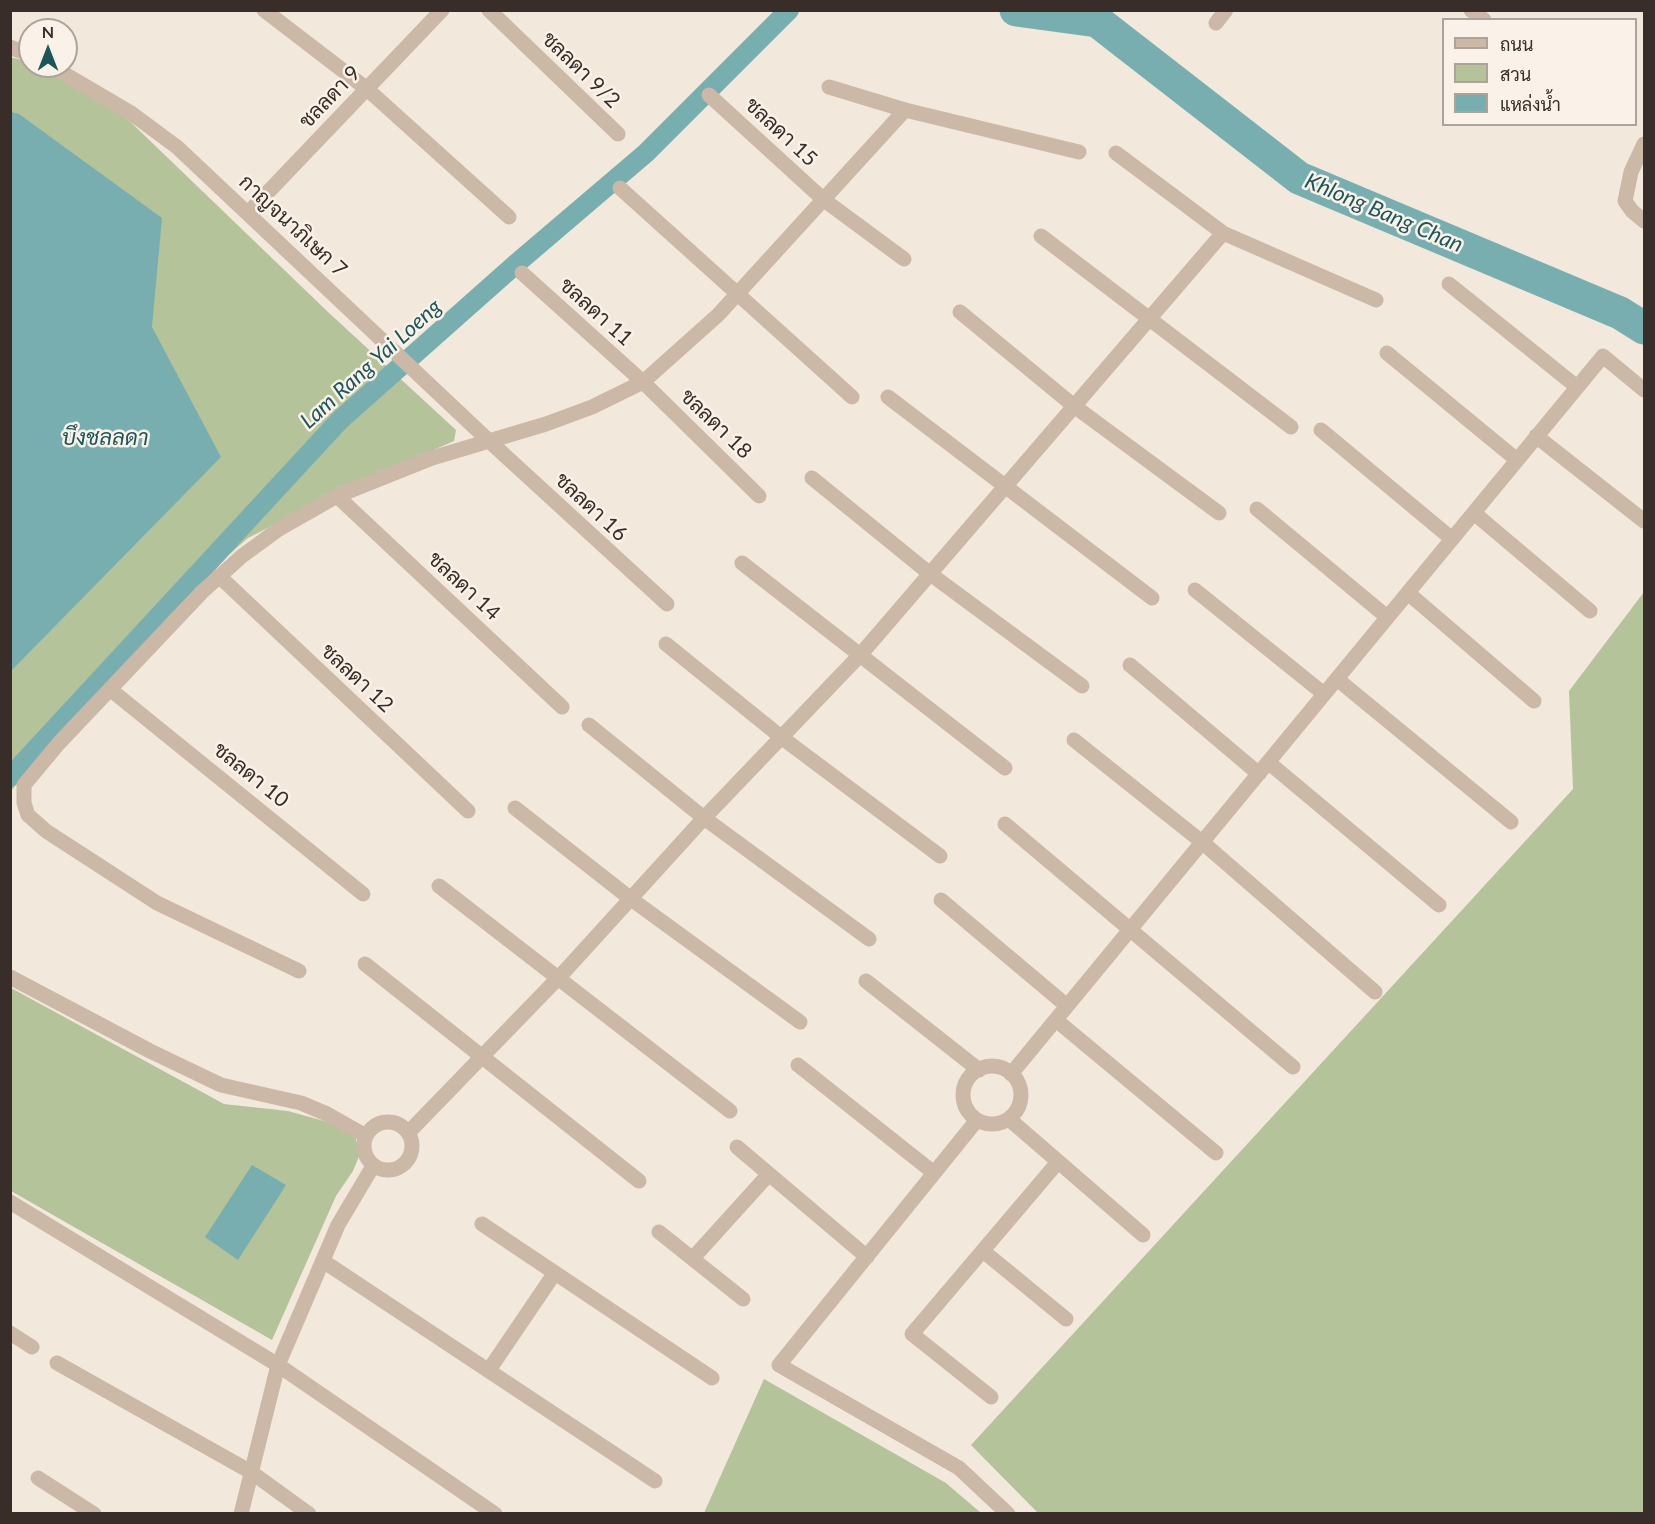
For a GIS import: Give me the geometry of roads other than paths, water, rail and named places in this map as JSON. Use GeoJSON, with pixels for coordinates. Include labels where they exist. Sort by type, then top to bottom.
{"type":"FeatureCollection","features":[{"type":"Feature","properties":{"kind":"street"},"geometry":{"type":"LineString","coordinates":[[264,10],[367,89],[509,217]]}},
{"type":"Feature","properties":{"kind":"street","name":"ชลลดา 9"},"geometry":{"type":"LineString","coordinates":[[248,213],[442,10]]}},
{"type":"Feature","properties":{"kind":"street","name":"ชลลดา 9/2"},"geometry":{"type":"LineString","coordinates":[[489,10],[618,134]]}},
{"type":"Feature","properties":{"kind":"street"},"geometry":{"type":"LineString","coordinates":[[1216,23],[1226,10]]}},
{"type":"Feature","properties":{"kind":"street","name":"กาญจนาภิเษก 7"},"geometry":{"type":"LineString","coordinates":[[70,78],[156,131],[248,213],[488,440]]}},
{"type":"Feature","properties":{"kind":"street"},"geometry":{"type":"LineString","coordinates":[[829,87],[906,110],[1079,152]]}},
{"type":"Feature","properties":{"kind":"street","name":"ชลลดา 15"},"geometry":{"type":"LineString","coordinates":[[709,95],[824,200],[904,259]]}},
{"type":"Feature","properties":{"kind":"street"},"geometry":{"type":"LineString","coordinates":[[299,971],[157,903],[46,831],[28,815],[22,794],[24,786],[59,743],[219,576],[279,529],[337,496],[432,458],[592,407],[643,382],[675,356],[738,294],[906,110]]}},
{"type":"Feature","properties":{"kind":"street"},"geometry":{"type":"LineString","coordinates":[[1644,144],[1631,172],[1625,201],[1632,211],[1644,221]]}},
{"type":"Feature","properties":{"kind":"street"},"geometry":{"type":"LineString","coordinates":[[1116,153],[1224,233],[1376,300]]}},
{"type":"Feature","properties":{"kind":"street"},"geometry":{"type":"LineString","coordinates":[[620,188],[852,397]]}},
{"type":"Feature","properties":{"kind":"street"},"geometry":{"type":"LineString","coordinates":[[408,1133],[557,979],[704,818],[861,654],[928,573],[1224,233]]}},
{"type":"Feature","properties":{"kind":"street"},"geometry":{"type":"LineString","coordinates":[[1041,236],[1291,428]]}},
{"type":"Feature","properties":{"kind":"street","name":"ชลลดา 11"},"geometry":{"type":"LineString","coordinates":[[522,273],[643,382]]}},
{"type":"Feature","properties":{"kind":"street"},"geometry":{"type":"LineString","coordinates":[[1449,284],[1576,387]]}},
{"type":"Feature","properties":{"kind":"street"},"geometry":{"type":"LineString","coordinates":[[960,312],[1074,406],[1219,513]]}},
{"type":"Feature","properties":{"kind":"street"},"geometry":{"type":"LineString","coordinates":[[1387,353],[1517,460]]}},
{"type":"Feature","properties":{"kind":"street"},"geometry":{"type":"LineString","coordinates":[[1011,1074],[1603,356],[1644,390]]}},
{"type":"Feature","properties":{"kind":"street","name":"ชลลดา 18"},"geometry":{"type":"LineString","coordinates":[[643,382],[759,496]]}},
{"type":"Feature","properties":{"kind":"street"},"geometry":{"type":"LineString","coordinates":[[888,397],[1003,487],[1152,598]]}},
{"type":"Feature","properties":{"kind":"street"},"geometry":{"type":"LineString","coordinates":[[1321,430],[1452,539]]}},
{"type":"Feature","properties":{"kind":"street"},"geometry":{"type":"LineString","coordinates":[[1536,436],[1644,521]]}},
{"type":"Feature","properties":{"kind":"street","name":"ชลลดา 16"},"geometry":{"type":"LineString","coordinates":[[488,440],[667,604]]}},
{"type":"Feature","properties":{"kind":"street"},"geometry":{"type":"LineString","coordinates":[[812,478],[928,573],[1082,686]]}},
{"type":"Feature","properties":{"kind":"street","name":"ชลลดา 14"},"geometry":{"type":"LineString","coordinates":[[337,496],[562,707]]}},
{"type":"Feature","properties":{"kind":"street"},"geometry":{"type":"LineString","coordinates":[[1257,509],[1388,617]]}},
{"type":"Feature","properties":{"kind":"street"},"geometry":{"type":"LineString","coordinates":[[1473,513],[1590,611]]}},
{"type":"Feature","properties":{"kind":"street"},"geometry":{"type":"LineString","coordinates":[[741,563],[1005,768]]}},
{"type":"Feature","properties":{"kind":"street","name":"ชลลดา 12"},"geometry":{"type":"LineString","coordinates":[[219,576],[468,811]]}},
{"type":"Feature","properties":{"kind":"street"},"geometry":{"type":"LineString","coordinates":[[1196,590],[1324,694]]}},
{"type":"Feature","properties":{"kind":"street"},"geometry":{"type":"LineString","coordinates":[[1408,593],[1534,701]]}},
{"type":"Feature","properties":{"kind":"street"},"geometry":{"type":"LineString","coordinates":[[666,644],[781,737],[940,856]]}},
{"type":"Feature","properties":{"kind":"street"},"geometry":{"type":"LineString","coordinates":[[1130,665],[1439,905]]}},
{"type":"Feature","properties":{"kind":"street"},"geometry":{"type":"LineString","coordinates":[[1337,679],[1511,822]]}},
{"type":"Feature","properties":{"kind":"street","name":"ชลลดา 10"},"geometry":{"type":"LineString","coordinates":[[111,690],[363,894]]}},
{"type":"Feature","properties":{"kind":"street"},"geometry":{"type":"LineString","coordinates":[[589,725],[704,818],[869,939]]}},
{"type":"Feature","properties":{"kind":"street"},"geometry":{"type":"LineString","coordinates":[[1074,740],[1203,842],[1375,992]]}},
{"type":"Feature","properties":{"kind":"street"},"geometry":{"type":"LineString","coordinates":[[515,808],[631,899],[800,1022]]}},
{"type":"Feature","properties":{"kind":"street"},"geometry":{"type":"LineString","coordinates":[[1005,824],[1293,1067]]}},
{"type":"Feature","properties":{"kind":"street"},"geometry":{"type":"LineString","coordinates":[[439,886],[730,1111]]}},
{"type":"Feature","properties":{"kind":"street"},"geometry":{"type":"LineString","coordinates":[[941,900],[1067,1006]]}},
{"type":"Feature","properties":{"kind":"street"},"geometry":{"type":"LineString","coordinates":[[365,964],[639,1181]]}},
{"type":"Feature","properties":{"kind":"street"},"geometry":{"type":"LineString","coordinates":[[10,977],[150,1051],[221,1085],[301,1103],[327,1114],[366,1136]]}},
{"type":"Feature","properties":{"kind":"street"},"geometry":{"type":"LineString","coordinates":[[866,981],[979,1070]]}},
{"type":"Feature","properties":{"kind":"street"},"geometry":{"type":"LineString","coordinates":[[1056,1020],[1216,1153]]}},
{"type":"Feature","properties":{"kind":"street"},"geometry":{"type":"LineString","coordinates":[[798,1065],[934,1173]]}},
{"type":"Feature","properties":{"kind":"street"},"geometry":{"type":"LineString","coordinates":[[999,1067],[1011,1074],[1020,1086],[1021,1095],[1020,1104],[1009,1119],[991,1124],[977,1120],[968,1111],[964,1093],[971,1075],[979,1070],[999,1067]]}},
{"type":"Feature","properties":{"kind":"street"},"geometry":{"type":"LineString","coordinates":[[1009,1119],[1143,1235]]}},
{"type":"Feature","properties":{"kind":"street"},"geometry":{"type":"LineString","coordinates":[[977,1120],[779,1365],[959,1468],[1008,1514]]}},
{"type":"Feature","properties":{"kind":"street"},"geometry":{"type":"LineString","coordinates":[[386,1122],[399,1124],[408,1133],[412,1143],[411,1153],[406,1162],[398,1168],[387,1170],[373,1166],[365,1154],[366,1136],[374,1126],[386,1122]]}},
{"type":"Feature","properties":{"kind":"street"},"geometry":{"type":"LineString","coordinates":[[737,1147],[867,1257]]}},
{"type":"Feature","properties":{"kind":"street"},"geometry":{"type":"LineString","coordinates":[[991,1397],[912,1334],[1058,1162]]}},
{"type":"Feature","properties":{"kind":"street"},"geometry":{"type":"LineString","coordinates":[[241,1514],[278,1365],[338,1225],[373,1166]]}},
{"type":"Feature","properties":{"kind":"street"},"geometry":{"type":"LineString","coordinates":[[693,1258],[769,1174]]}},
{"type":"Feature","properties":{"kind":"street"},"geometry":{"type":"LineString","coordinates":[[10,1202],[278,1365],[495,1514]]}},
{"type":"Feature","properties":{"kind":"street"},"geometry":{"type":"LineString","coordinates":[[482,1224],[712,1378]]}},
{"type":"Feature","properties":{"kind":"street"},"geometry":{"type":"LineString","coordinates":[[659,1232],[743,1299]]}},
{"type":"Feature","properties":{"kind":"street"},"geometry":{"type":"LineString","coordinates":[[983,1251],[1066,1319]]}},
{"type":"Feature","properties":{"kind":"street"},"geometry":{"type":"LineString","coordinates":[[322,1261],[655,1481]]}},
{"type":"Feature","properties":{"kind":"street"},"geometry":{"type":"LineString","coordinates":[[489,1370],[554,1274]]}},
{"type":"Feature","properties":{"kind":"street"},"geometry":{"type":"LineString","coordinates":[[10,1334],[32,1347]]}},
{"type":"Feature","properties":{"kind":"street"},"geometry":{"type":"LineString","coordinates":[[57,1363],[250,1472],[309,1514]]}},
{"type":"Feature","properties":{"kind":"street"},"geometry":{"type":"LineString","coordinates":[[38,1478],[94,1514]]}},
{"type":"Feature","properties":{"kind":"water","name":"บึงชลลดา"},"geometry":{"type":"Polygon","coordinates":[[[11,112],[19,114],[162,218],[152,327],[221,457],[11,671],[11,112]]]}},
{"type":"Feature","properties":{"kind":"water"},"geometry":{"type":"Polygon","coordinates":[[[252,1165],[286,1185],[238,1260],[205,1237],[252,1165]]]}},
{"type":"Feature","properties":{"kind":"waterway","name":"Lam Rang Yai Loeng"},"geometry":{"type":"LineString","coordinates":[[10,777],[340,420],[517,263],[646,153],[789,10]]}},
{"type":"Feature","properties":{"kind":"waterway","name":"Khlong Bang Chan"},"geometry":{"type":"LineString","coordinates":[[1016,10],[1097,21],[1299,178],[1620,313],[1644,328]]}}]}
